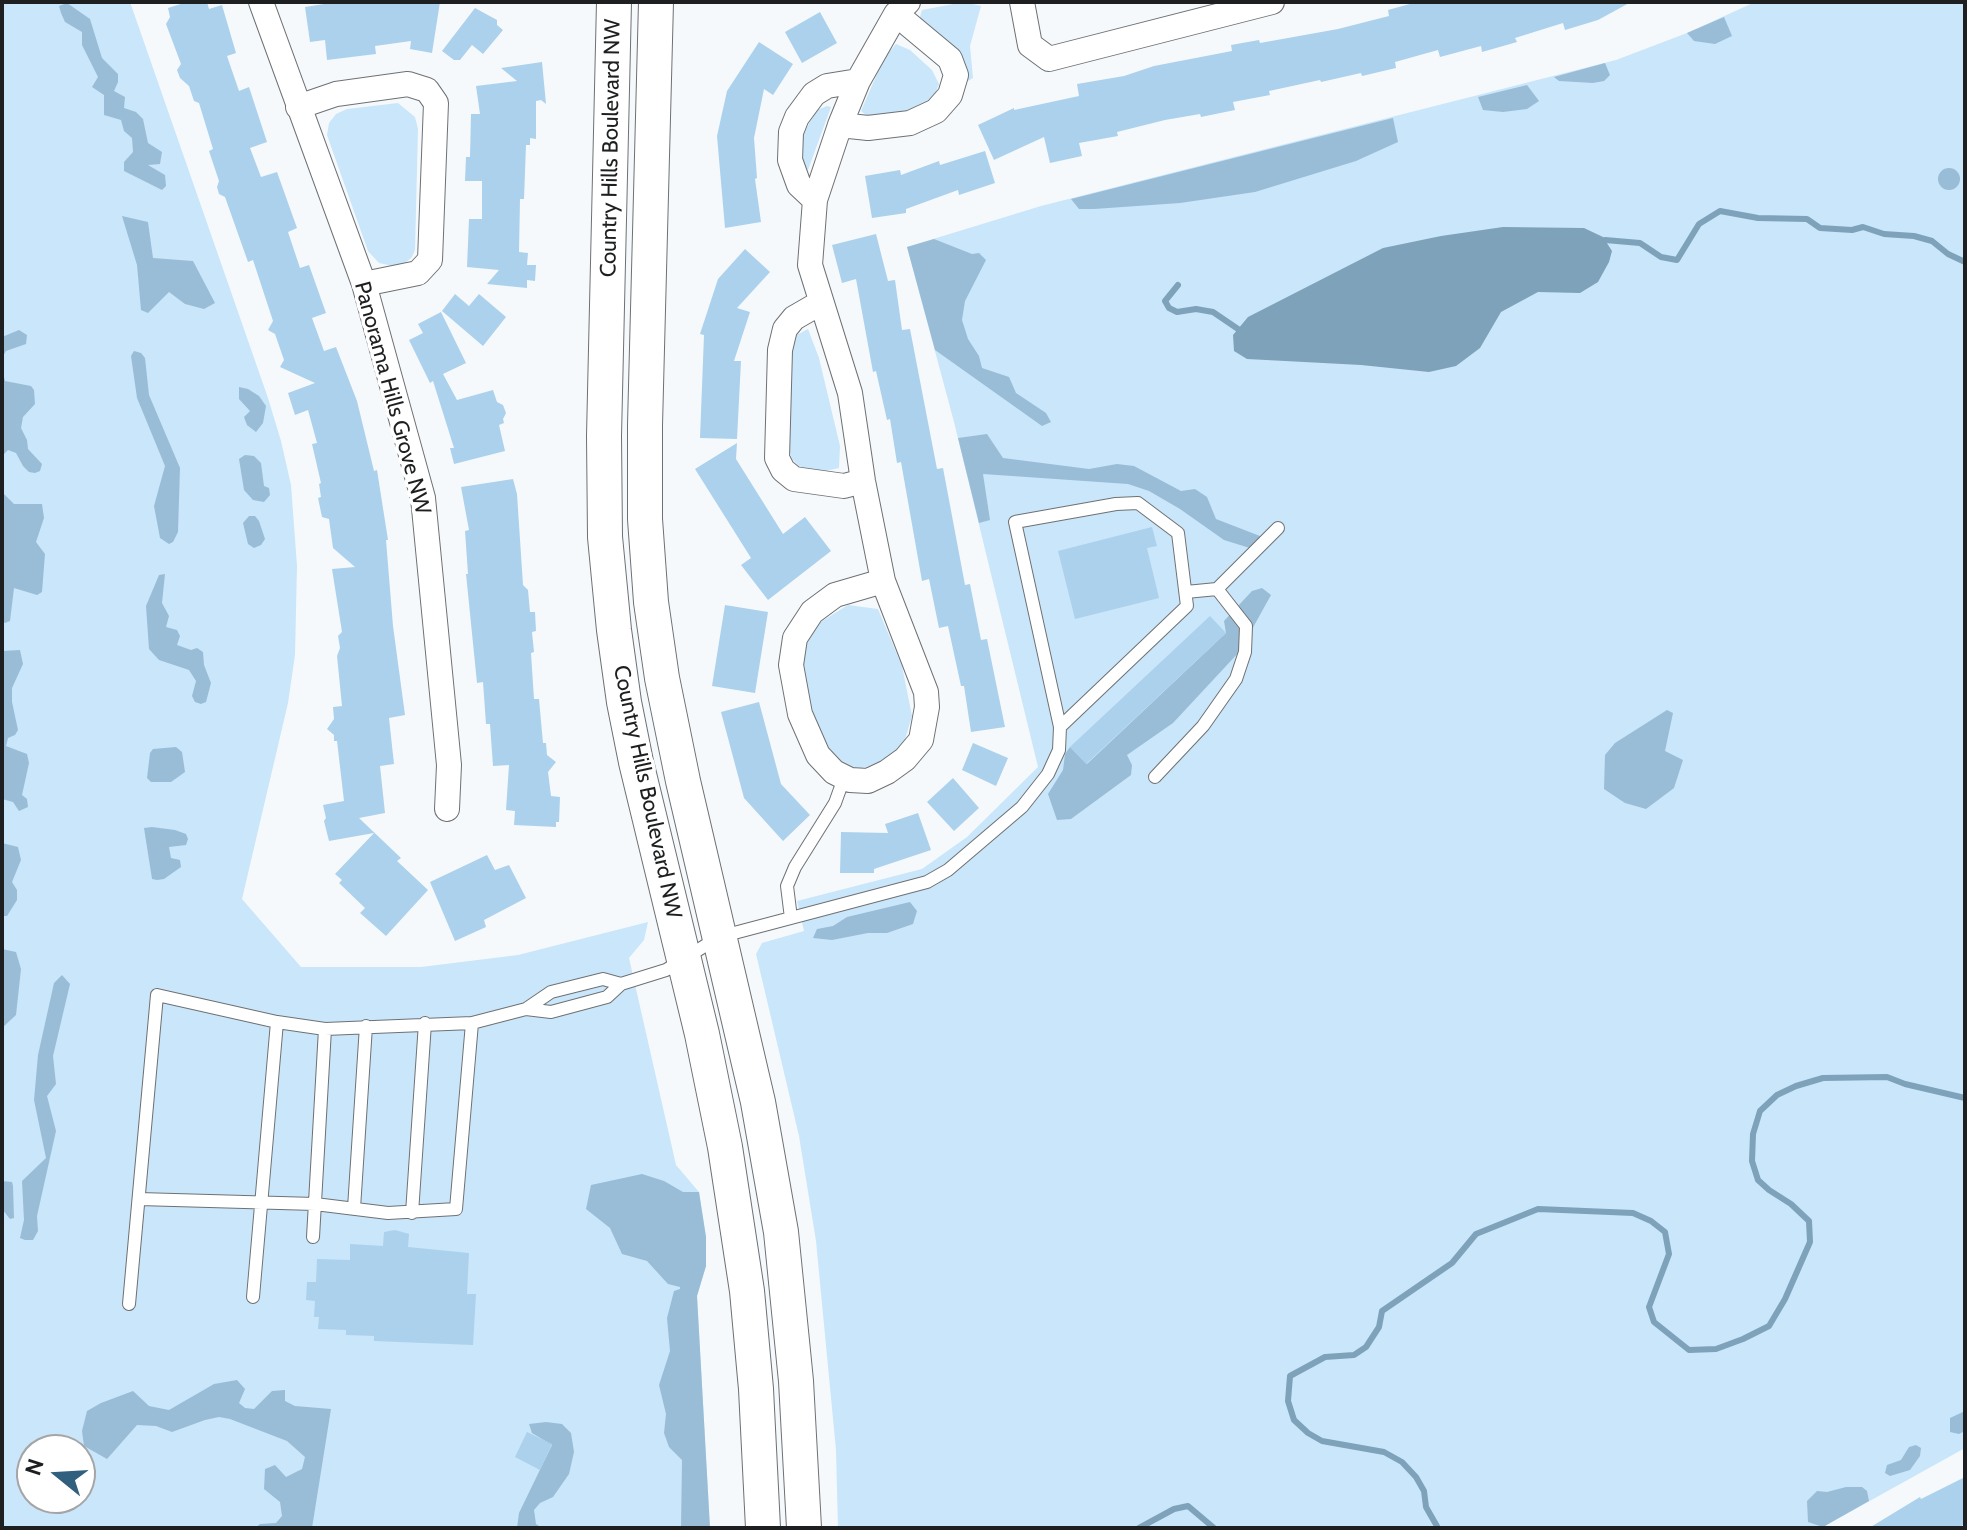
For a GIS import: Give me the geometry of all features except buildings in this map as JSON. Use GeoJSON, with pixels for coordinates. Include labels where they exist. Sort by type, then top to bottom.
{"type":"FeatureCollection","features":[{"type":"Feature","properties":{"kind":"main road","name":"Country Hills Boulevard NW"},"geometry":{"type":"LineString","coordinates":[[614,2],[604,436],[605,537],[624,702],[725,1147],[747,1291],[763,1528]]}},
{"type":"Feature","properties":{"kind":"main road","name":"Country Hills Boulevard NW"},"geometry":{"type":"LineString","coordinates":[[656,2],[645,519],[651,602],[662,678],[683,781],[758,1102],[781,1232],[796,1381],[804,1528]]}},
{"type":"Feature","properties":{"kind":"street","name":"Panorama Hills Grove NW"},"geometry":{"type":"LineString","coordinates":[[261,2],[364,284],[423,498],[449,765],[447,809]]}},
{"type":"Feature","properties":{"kind":"street"},"geometry":{"type":"LineString","coordinates":[[1022,2],[1030,45],[1049,59],[1272,2]]}},
{"type":"Feature","properties":{"kind":"street"},"geometry":{"type":"LineString","coordinates":[[840,125],[868,128],[910,123],[936,111],[950,95],[956,75],[950,59],[902,8],[858,81],[840,125],[815,200],[810,265],[850,393],[863,481],[883,581],[926,692],[925,721],[921,740],[905,759],[887,772],[868,781],[844,778],[818,755],[800,714],[791,665],[795,638],[812,612],[835,595],[883,581]]}},
{"type":"Feature","properties":{"kind":"street"},"geometry":{"type":"LineString","coordinates":[[815,200],[799,185],[790,160],[791,132],[797,117],[814,94],[827,86],[858,81]]}},
{"type":"Feature","properties":{"kind":"street"},"geometry":{"type":"LineString","coordinates":[[298,107],[336,94],[408,84],[427,90],[436,103],[430,260],[418,273],[364,284]]}},
{"type":"Feature","properties":{"kind":"street"},"geometry":{"type":"LineString","coordinates":[[820,303],[794,318],[785,329],[780,350],[777,458],[783,470],[794,479],[844,486],[863,481]]}},
{"type":"Feature","properties":{"kind":"lane"},"geometry":{"type":"LineString","coordinates":[[526,1009],[551,1012],[607,997],[621,984],[666,970],[719,937],[927,882],[948,870],[1022,807],[1048,774],[1059,750],[1060,727],[1015,522],[1138,503],[1178,533],[1187,606],[1060,727]]}},
{"type":"Feature","properties":{"kind":"lane"},"geometry":{"type":"LineString","coordinates":[[1186,592],[1217,589],[1278,528]]}},
{"type":"Feature","properties":{"kind":"lane"},"geometry":{"type":"LineString","coordinates":[[1155,777],[1203,726],[1236,679],[1245,652],[1246,626],[1217,589]]}},
{"type":"Feature","properties":{"kind":"lane"},"geometry":{"type":"LineString","coordinates":[[791,918],[787,886],[795,867],[835,803],[844,778]]}},
{"type":"Feature","properties":{"kind":"lane"},"geometry":{"type":"LineString","coordinates":[[129,1304],[157,995],[277,1022],[325,1029],[472,1023],[526,1009],[551,992],[603,979],[621,984]]}},
{"type":"Feature","properties":{"kind":"lane"},"geometry":{"type":"LineString","coordinates":[[253,1297],[277,1022]]}},
{"type":"Feature","properties":{"kind":"lane"},"geometry":{"type":"LineString","coordinates":[[412,1213],[425,1023]]}},
{"type":"Feature","properties":{"kind":"lane"},"geometry":{"type":"LineString","coordinates":[[139,1199],[315,1204],[388,1213],[456,1209],[472,1023]]}},
{"type":"Feature","properties":{"kind":"lane"},"geometry":{"type":"LineString","coordinates":[[354,1208],[366,1026]]}},
{"type":"Feature","properties":{"kind":"lane"},"geometry":{"type":"LineString","coordinates":[[313,1237],[325,1029]]}},
{"type":"Feature","properties":{"kind":"shaded area"},"geometry":{"type":"Polygon","coordinates":[[[2,2],[130,2],[281,441],[291,485],[297,566],[295,655],[288,703],[242,899],[301,967],[421,967],[518,955],[648,922],[644,940],[629,958],[676,1165],[699,1192],[706,1237],[706,1266],[697,1296],[710,1528],[2,1528],[2,2]]]}},
{"type":"Feature","properties":{"kind":"shaded area"},"geometry":{"type":"Polygon","coordinates":[[[964,2],[981,6],[970,46],[973,78],[968,81],[958,55],[919,20],[922,10],[964,2]]]}},
{"type":"Feature","properties":{"kind":"shaded area"},"geometry":{"type":"Polygon","coordinates":[[[1755,2],[1965,2],[1965,1448],[1821,1528],[838,1528],[836,1450],[816,1241],[799,1136],[756,954],[762,943],[804,931],[797,901],[922,869],[967,837],[1038,767],[954,422],[907,247],[1041,206],[1616,60],[1687,33],[1755,2]]]}},
{"type":"Feature","properties":{"kind":"shaded area"},"geometry":{"type":"Polygon","coordinates":[[[67,3],[90,19],[102,58],[118,74],[114,91],[125,97],[124,108],[136,112],[143,119],[148,143],[162,152],[160,164],[148,165],[165,175],[166,186],[162,190],[124,171],[124,162],[133,152],[132,138],[124,131],[121,120],[104,115],[104,95],[92,87],[98,77],[82,45],[82,32],[65,22],[61,13],[59,6],[67,3]]]}},
{"type":"Feature","properties":{"kind":"shaded area"},"geometry":{"type":"Polygon","coordinates":[[[1724,17],[1732,36],[1715,44],[1694,41],[1687,33],[1724,17]]]}},
{"type":"Feature","properties":{"kind":"shaded area"},"geometry":{"type":"Polygon","coordinates":[[[896,44],[910,50],[932,70],[939,84],[933,99],[908,113],[868,117],[861,111],[884,58],[896,44]]]}},
{"type":"Feature","properties":{"kind":"shaded area"},"geometry":{"type":"Polygon","coordinates":[[[1605,63],[1610,75],[1604,81],[1559,81],[1554,77],[1605,63]]]}},
{"type":"Feature","properties":{"kind":"shaded area"},"geometry":{"type":"Polygon","coordinates":[[[1527,85],[1539,101],[1527,109],[1503,112],[1483,110],[1478,97],[1527,85]]]}},
{"type":"Feature","properties":{"kind":"shaded area"},"geometry":{"type":"Polygon","coordinates":[[[398,103],[415,117],[418,129],[415,250],[405,263],[393,266],[379,263],[368,251],[327,135],[329,123],[336,114],[347,109],[398,103]]]}},
{"type":"Feature","properties":{"kind":"shaded area"},"geometry":{"type":"Polygon","coordinates":[[[831,107],[808,170],[800,167],[803,134],[817,110],[831,107]]]}},
{"type":"Feature","properties":{"kind":"shaded area"},"geometry":{"type":"Polygon","coordinates":[[[1393,118],[1398,142],[1356,161],[1255,192],[1180,203],[1094,209],[1079,209],[1071,199],[1393,118]]]}},
{"type":"Feature","properties":{"kind":"shaded area"},"geometry":{"type":"Polygon","coordinates":[[[1949,168],[1957,171],[1960,179],[1957,187],[1949,190],[1941,187],[1938,179],[1941,171],[1949,168]]]}},
{"type":"Feature","properties":{"kind":"shaded area"},"geometry":{"type":"Polygon","coordinates":[[[122,216],[148,222],[153,258],[193,261],[215,303],[204,309],[185,304],[169,292],[148,313],[141,310],[137,265],[122,216]]]}},
{"type":"Feature","properties":{"kind":"shaded area"},"geometry":{"type":"Polygon","coordinates":[[[1503,227],[1584,228],[1603,237],[1612,251],[1609,262],[1598,282],[1580,293],[1538,292],[1501,312],[1480,348],[1456,366],[1429,372],[1247,359],[1234,351],[1233,335],[1248,317],[1383,248],[1503,227]]]}},
{"type":"Feature","properties":{"kind":"shaded area"},"geometry":{"type":"Polygon","coordinates":[[[934,239],[972,254],[979,253],[986,260],[965,301],[962,320],[968,339],[979,356],[982,368],[1009,377],[1016,393],[1046,413],[1051,422],[1042,426],[935,350],[907,247],[934,239]]]}},
{"type":"Feature","properties":{"kind":"shaded area"},"geometry":{"type":"Polygon","coordinates":[[[808,329],[819,358],[840,446],[839,468],[821,472],[803,470],[792,459],[786,440],[788,364],[795,336],[808,329]]]}},
{"type":"Feature","properties":{"kind":"shaded area"},"geometry":{"type":"Polygon","coordinates":[[[19,330],[27,335],[26,344],[6,351],[2,358],[2,337],[19,330]]]}},
{"type":"Feature","properties":{"kind":"shaded area"},"geometry":{"type":"Polygon","coordinates":[[[134,351],[145,358],[149,395],[180,468],[178,532],[169,544],[160,538],[154,506],[165,466],[137,398],[131,356],[134,351]]]}},
{"type":"Feature","properties":{"kind":"shaded area"},"geometry":{"type":"Polygon","coordinates":[[[2,369],[5,381],[31,386],[34,390],[35,404],[23,417],[21,428],[28,449],[42,464],[40,471],[35,473],[23,466],[16,453],[8,450],[2,456],[2,369]]]}},
{"type":"Feature","properties":{"kind":"shaded area"},"geometry":{"type":"Polygon","coordinates":[[[239,387],[259,396],[266,406],[263,423],[256,432],[247,425],[244,417],[250,411],[239,399],[239,387]]]}},
{"type":"Feature","properties":{"kind":"shaded area"},"geometry":{"type":"Polygon","coordinates":[[[987,434],[1003,458],[1089,469],[1117,464],[1134,466],[1181,491],[1195,489],[1207,497],[1216,519],[1260,536],[1261,543],[1253,549],[1224,540],[1180,509],[1149,491],[1128,484],[983,474],[990,520],[979,523],[958,438],[987,434]]]}},
{"type":"Feature","properties":{"kind":"shaded area"},"geometry":{"type":"Polygon","coordinates":[[[245,455],[254,456],[261,463],[264,486],[269,488],[270,495],[264,502],[253,500],[244,490],[239,459],[245,455]]]}},
{"type":"Feature","properties":{"kind":"shaded area"},"geometry":{"type":"Polygon","coordinates":[[[2,492],[14,504],[42,504],[44,518],[36,542],[45,554],[42,592],[37,595],[14,588],[10,621],[5,623],[2,621],[2,492]]]}},
{"type":"Feature","properties":{"kind":"shaded area"},"geometry":{"type":"Polygon","coordinates":[[[249,516],[255,516],[259,521],[265,539],[254,548],[248,544],[243,523],[249,516]]]}},
{"type":"Feature","properties":{"kind":"shaded area"},"geometry":{"type":"Polygon","coordinates":[[[165,574],[162,603],[169,616],[166,627],[177,630],[180,636],[177,645],[203,652],[211,683],[206,702],[201,704],[195,702],[192,696],[196,681],[189,670],[159,660],[149,649],[146,606],[159,575],[165,574]]]}},
{"type":"Feature","properties":{"kind":"shaded area"},"geometry":{"type":"Polygon","coordinates":[[[1262,588],[1271,595],[1240,651],[1173,723],[1127,755],[1132,765],[1131,775],[1071,819],[1057,820],[1048,794],[1063,770],[1065,754],[1070,747],[1087,764],[1226,633],[1224,621],[1252,591],[1262,588]]]}},
{"type":"Feature","properties":{"kind":"shaded area"},"geometry":{"type":"Polygon","coordinates":[[[848,605],[878,609],[902,666],[912,716],[903,746],[877,764],[850,771],[828,756],[801,685],[799,654],[819,623],[848,605]]]}},
{"type":"Feature","properties":{"kind":"shaded area"},"geometry":{"type":"Polygon","coordinates":[[[20,650],[23,664],[12,688],[18,730],[8,738],[6,746],[27,754],[29,763],[22,795],[27,799],[28,807],[19,811],[13,802],[2,799],[2,651],[20,650]]]}},
{"type":"Feature","properties":{"kind":"shaded area"},"geometry":{"type":"Polygon","coordinates":[[[1667,710],[1673,713],[1665,751],[1683,760],[1674,788],[1646,809],[1625,803],[1604,789],[1605,755],[1615,743],[1667,710]]]}},
{"type":"Feature","properties":{"kind":"shaded area"},"geometry":{"type":"Polygon","coordinates":[[[176,747],[182,752],[185,772],[171,782],[151,782],[147,778],[150,753],[153,749],[176,747]]]}},
{"type":"Feature","properties":{"kind":"shaded area"},"geometry":{"type":"Polygon","coordinates":[[[144,828],[175,830],[186,834],[188,839],[186,845],[169,847],[171,858],[180,860],[181,867],[164,879],[152,879],[144,828]]]}},
{"type":"Feature","properties":{"kind":"shaded area"},"geometry":{"type":"Polygon","coordinates":[[[2,843],[18,847],[21,860],[12,882],[17,890],[17,900],[7,916],[2,916],[2,843]]]}},
{"type":"Feature","properties":{"kind":"shaded area"},"geometry":{"type":"Polygon","coordinates":[[[910,902],[917,911],[913,924],[887,933],[832,940],[813,938],[817,929],[833,926],[847,917],[910,902]]]}},
{"type":"Feature","properties":{"kind":"shaded area"},"geometry":{"type":"Polygon","coordinates":[[[2,949],[16,952],[21,969],[16,1015],[2,1028],[2,949]]]}},
{"type":"Feature","properties":{"kind":"shaded area"},"geometry":{"type":"Polygon","coordinates":[[[62,975],[70,984],[53,1056],[56,1084],[47,1096],[56,1131],[37,1216],[38,1231],[33,1240],[25,1240],[20,1238],[24,1220],[22,1181],[46,1158],[34,1100],[38,1055],[54,983],[62,975]]]}},
{"type":"Feature","properties":{"kind":"shaded area"},"geometry":{"type":"Polygon","coordinates":[[[642,1174],[664,1181],[683,1192],[699,1192],[706,1237],[706,1266],[697,1296],[710,1528],[681,1528],[682,1460],[669,1447],[664,1433],[666,1414],[659,1385],[670,1351],[667,1318],[674,1291],[680,1287],[668,1284],[647,1261],[622,1254],[610,1228],[586,1209],[591,1185],[642,1174]]]}},
{"type":"Feature","properties":{"kind":"shaded area"},"geometry":{"type":"Polygon","coordinates":[[[2,1181],[12,1182],[14,1218],[10,1219],[2,1209],[2,1181]]]}},
{"type":"Feature","properties":{"kind":"shaded area"},"geometry":{"type":"Polygon","coordinates":[[[237,1380],[245,1389],[239,1403],[245,1408],[254,1409],[272,1391],[285,1390],[285,1401],[295,1406],[331,1409],[312,1528],[255,1528],[260,1524],[276,1523],[282,1516],[280,1502],[264,1489],[265,1469],[275,1465],[286,1477],[302,1469],[305,1457],[287,1441],[219,1417],[172,1432],[156,1426],[137,1425],[107,1459],[96,1453],[96,1434],[82,1434],[87,1411],[101,1403],[133,1391],[149,1406],[169,1410],[214,1384],[237,1380]]]}},
{"type":"Feature","properties":{"kind":"shaded area"},"geometry":{"type":"Polygon","coordinates":[[[1965,1411],[1965,1431],[1959,1434],[1950,1432],[1950,1418],[1965,1411]]]}},
{"type":"Feature","properties":{"kind":"shaded area"},"geometry":{"type":"Polygon","coordinates":[[[529,1424],[562,1424],[571,1433],[574,1452],[569,1474],[553,1497],[534,1510],[536,1524],[542,1528],[517,1528],[519,1513],[552,1445],[532,1433],[529,1424]]]}},
{"type":"Feature","properties":{"kind":"shaded area"},"geometry":{"type":"Polygon","coordinates":[[[1916,1445],[1921,1448],[1920,1456],[1910,1470],[1890,1476],[1885,1473],[1887,1465],[1901,1460],[1909,1447],[1916,1445]]]}},
{"type":"Feature","properties":{"kind":"shaded area"},"geometry":{"type":"Polygon","coordinates":[[[1862,1487],[1867,1491],[1869,1501],[1823,1527],[1808,1522],[1807,1501],[1817,1491],[1862,1487]]]}},
{"type":"Feature","properties":{"kind":"waterway"},"geometry":{"type":"LineString","coordinates":[[1605,240],[1640,243],[1661,257],[1677,260],[1699,224],[1720,211],[1758,218],[1807,219],[1820,228],[1852,230],[1863,227],[1884,234],[1914,236],[1932,241],[1965,262]]}},
{"type":"Feature","properties":{"kind":"waterway"},"geometry":{"type":"LineString","coordinates":[[1178,285],[1165,301],[1169,308],[1177,312],[1196,309],[1213,312],[1238,329]]}},
{"type":"Feature","properties":{"kind":"waterway"},"geometry":{"type":"LineString","coordinates":[[1438,1528],[1426,1507],[1424,1491],[1402,1462],[1384,1452],[1322,1441],[1294,1420],[1288,1401],[1290,1376],[1325,1357],[1354,1355],[1366,1347],[1379,1327],[1382,1311],[1452,1263],[1476,1234],[1538,1209],[1633,1213],[1651,1221],[1665,1232],[1669,1254],[1649,1307],[1654,1322],[1689,1350],[1716,1349],[1743,1339],[1769,1326],[1785,1299],[1810,1242],[1809,1221],[1758,1180],[1752,1161],[1753,1134],[1760,1111],[1777,1095],[1823,1078],[1887,1077],[1965,1098]]}},
{"type":"Feature","properties":{"kind":"waterway"},"geometry":{"type":"LineString","coordinates":[[1139,1528],[1174,1509],[1188,1506],[1214,1528]]}}]}
